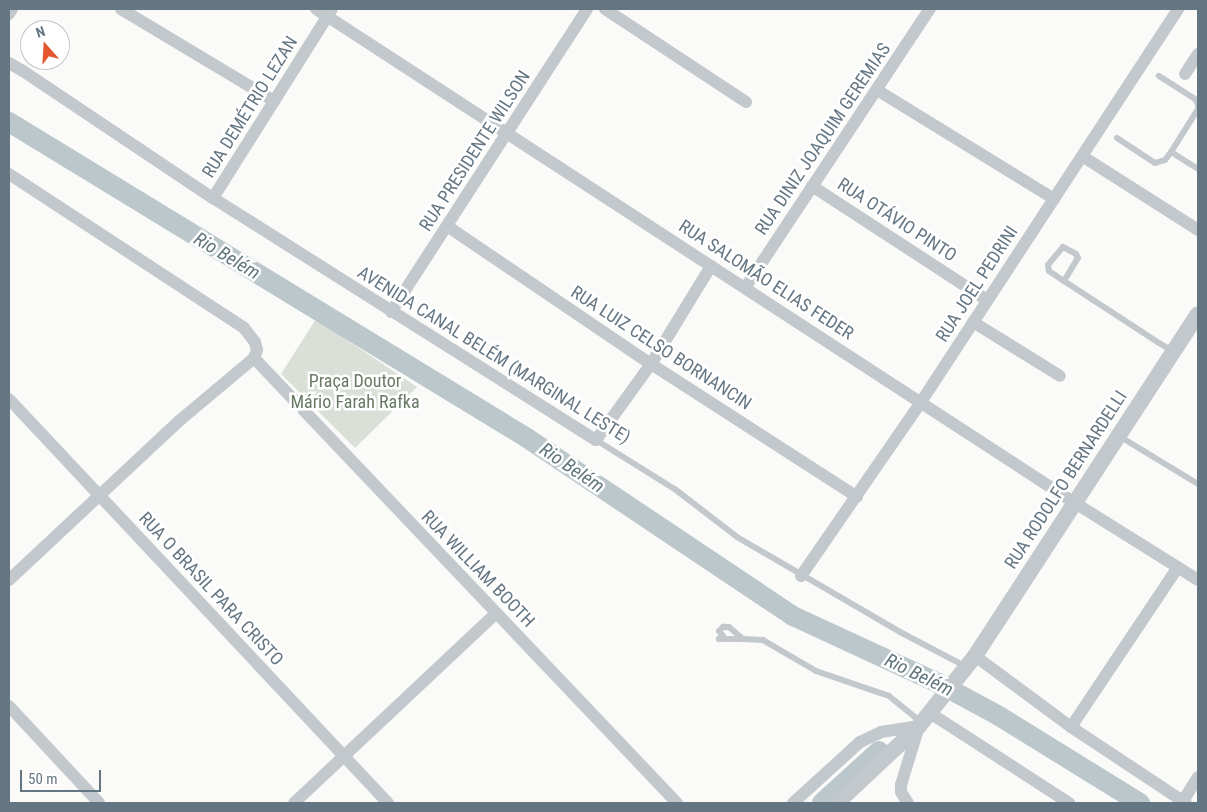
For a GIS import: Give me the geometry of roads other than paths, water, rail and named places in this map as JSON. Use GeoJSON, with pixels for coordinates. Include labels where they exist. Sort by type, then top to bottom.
{"type":"FeatureCollection","features":[{"type":"Feature","properties":{"kind":"street"},"geometry":{"type":"LineString","coordinates":[[9,14],[12,9]]}},
{"type":"Feature","properties":{"kind":"street"},"geometry":{"type":"LineString","coordinates":[[121,9],[274,101]]}},
{"type":"Feature","properties":{"kind":"street","name":"RUA SALOMÃO ELIAS FEDER"},"geometry":{"type":"LineString","coordinates":[[316,9],[330,13],[507,133],[1075,503],[1198,580]]}},
{"type":"Feature","properties":{"kind":"street","name":"RUA PRESIDENTE WILSON"},"geometry":{"type":"LineString","coordinates":[[391,312],[588,9]]}},
{"type":"Feature","properties":{"kind":"street"},"geometry":{"type":"LineString","coordinates":[[605,9],[746,102]]}},
{"type":"Feature","properties":{"kind":"street","name":"RUA DINIZ JOAQUIM GEREMIAS"},"geometry":{"type":"LineString","coordinates":[[745,288],[930,9]]}},
{"type":"Feature","properties":{"kind":"street","name":"RUA JOEL PEDRINI"},"geometry":{"type":"LineString","coordinates":[[801,576],[921,402],[1178,9]]}},
{"type":"Feature","properties":{"kind":"street","name":"RUA DEMÉTRIO LEZAN"},"geometry":{"type":"LineString","coordinates":[[212,198],[330,13]]}},
{"type":"Feature","properties":{"kind":"street"},"geometry":{"type":"LineString","coordinates":[[1185,74],[1198,54]]}},
{"type":"Feature","properties":{"kind":"street","name":"AVENIDA CANAL BELÉM (MARGINAL LESTE)"},"geometry":{"type":"LineString","coordinates":[[9,63],[23,70],[212,198],[596,440]]}},
{"type":"Feature","properties":{"kind":"street"},"geometry":{"type":"LineString","coordinates":[[877,90],[1054,199]]}},
{"type":"Feature","properties":{"kind":"street"},"geometry":{"type":"LineString","coordinates":[[1082,156],[1198,230]]}},
{"type":"Feature","properties":{"kind":"street"},"geometry":{"type":"LineString","coordinates":[[9,174],[244,328],[255,342],[257,350],[254,358],[179,421],[9,580]]}},
{"type":"Feature","properties":{"kind":"street","name":"RUA OTÁVIO PINTO"},"geometry":{"type":"LineString","coordinates":[[812,186],[987,300]]}},
{"type":"Feature","properties":{"kind":"street","name":"RUA LUIZ CELSO BORNANCIN"},"geometry":{"type":"LineString","coordinates":[[447,226],[651,364],[857,497]]}},
{"type":"Feature","properties":{"kind":"street"},"geometry":{"type":"LineString","coordinates":[[596,440],[651,364],[711,266]]}},
{"type":"Feature","properties":{"kind":"street","name":"RUA RODOLFO BERNARDELLI"},"geometry":{"type":"LineString","coordinates":[[837,803],[927,716],[971,661],[1198,314]]}},
{"type":"Feature","properties":{"kind":"street"},"geometry":{"type":"LineString","coordinates":[[973,322],[1060,376]]}},
{"type":"Feature","properties":{"kind":"street","name":"RUA WILLIAM BOOTH"},"geometry":{"type":"LineString","coordinates":[[254,358],[677,803]]}},
{"type":"Feature","properties":{"kind":"street","name":"RUA O BRASIL PARA CRISTO"},"geometry":{"type":"LineString","coordinates":[[9,398],[388,803]]}},
{"type":"Feature","properties":{"kind":"street"},"geometry":{"type":"LineString","coordinates":[[1071,727],[1178,567]]}},
{"type":"Feature","properties":{"kind":"street"},"geometry":{"type":"LineString","coordinates":[[294,803],[496,613]]}},
{"type":"Feature","properties":{"kind":"street","name":"AVENIDA CANAL BELÉM (MARGINAL LESTE)"},"geometry":{"type":"LineString","coordinates":[[971,661],[1185,802]]}},
{"type":"Feature","properties":{"kind":"street"},"geometry":{"type":"LineString","coordinates":[[9,706],[99,803]]}},
{"type":"Feature","properties":{"kind":"street"},"geometry":{"type":"LineString","coordinates":[[793,803],[860,742],[927,716]]}},
{"type":"Feature","properties":{"kind":"street"},"geometry":{"type":"LineString","coordinates":[[908,803],[901,792],[901,785],[927,716]]}},
{"type":"Feature","properties":{"kind":"street"},"geometry":{"type":"LineString","coordinates":[[927,716],[1069,803]]}},
{"type":"Feature","properties":{"kind":"street"},"geometry":{"type":"LineString","coordinates":[[1185,802],[1198,777]]}},
{"type":"Feature","properties":{"kind":"lane"},"geometry":{"type":"LineString","coordinates":[[1117,138],[1155,163],[1165,160],[1171,152],[1198,109],[1198,104],[1195,99],[1159,76]]}},
{"type":"Feature","properties":{"kind":"lane"},"geometry":{"type":"LineString","coordinates":[[1171,152],[1198,170]]}},
{"type":"Feature","properties":{"kind":"lane"},"geometry":{"type":"LineString","coordinates":[[1064,281],[1078,258],[1063,247],[1048,268],[1064,281],[1174,352]]}},
{"type":"Feature","properties":{"kind":"lane"},"geometry":{"type":"LineString","coordinates":[[1119,436],[1198,484]]}},
{"type":"Feature","properties":{"kind":"lane","name":"AVENIDA CANAL BELÉM (MARGINAL LESTE)"},"geometry":{"type":"LineString","coordinates":[[596,440],[676,490],[738,537],[801,576],[971,661]]}},
{"type":"Feature","properties":{"kind":"lane"},"geometry":{"type":"LineString","coordinates":[[743,639],[763,640],[816,671],[889,696],[927,716]]}},
{"type":"Feature","properties":{"kind":"waterway","name":"Rio Belém"},"geometry":{"type":"LineString","coordinates":[[9,122],[527,438],[793,616],[938,683],[999,716],[1140,803]]}},
{"type":"Feature","properties":{"kind":"waterway"},"geometry":{"type":"LineString","coordinates":[[822,803],[879,751]]}},
{"type":"Feature","properties":{"kind":"park label","name":"Praça Doutor Mário Farah Rafka"},"geometry":{"type":"Point","coordinates":[355,392]}}]}
